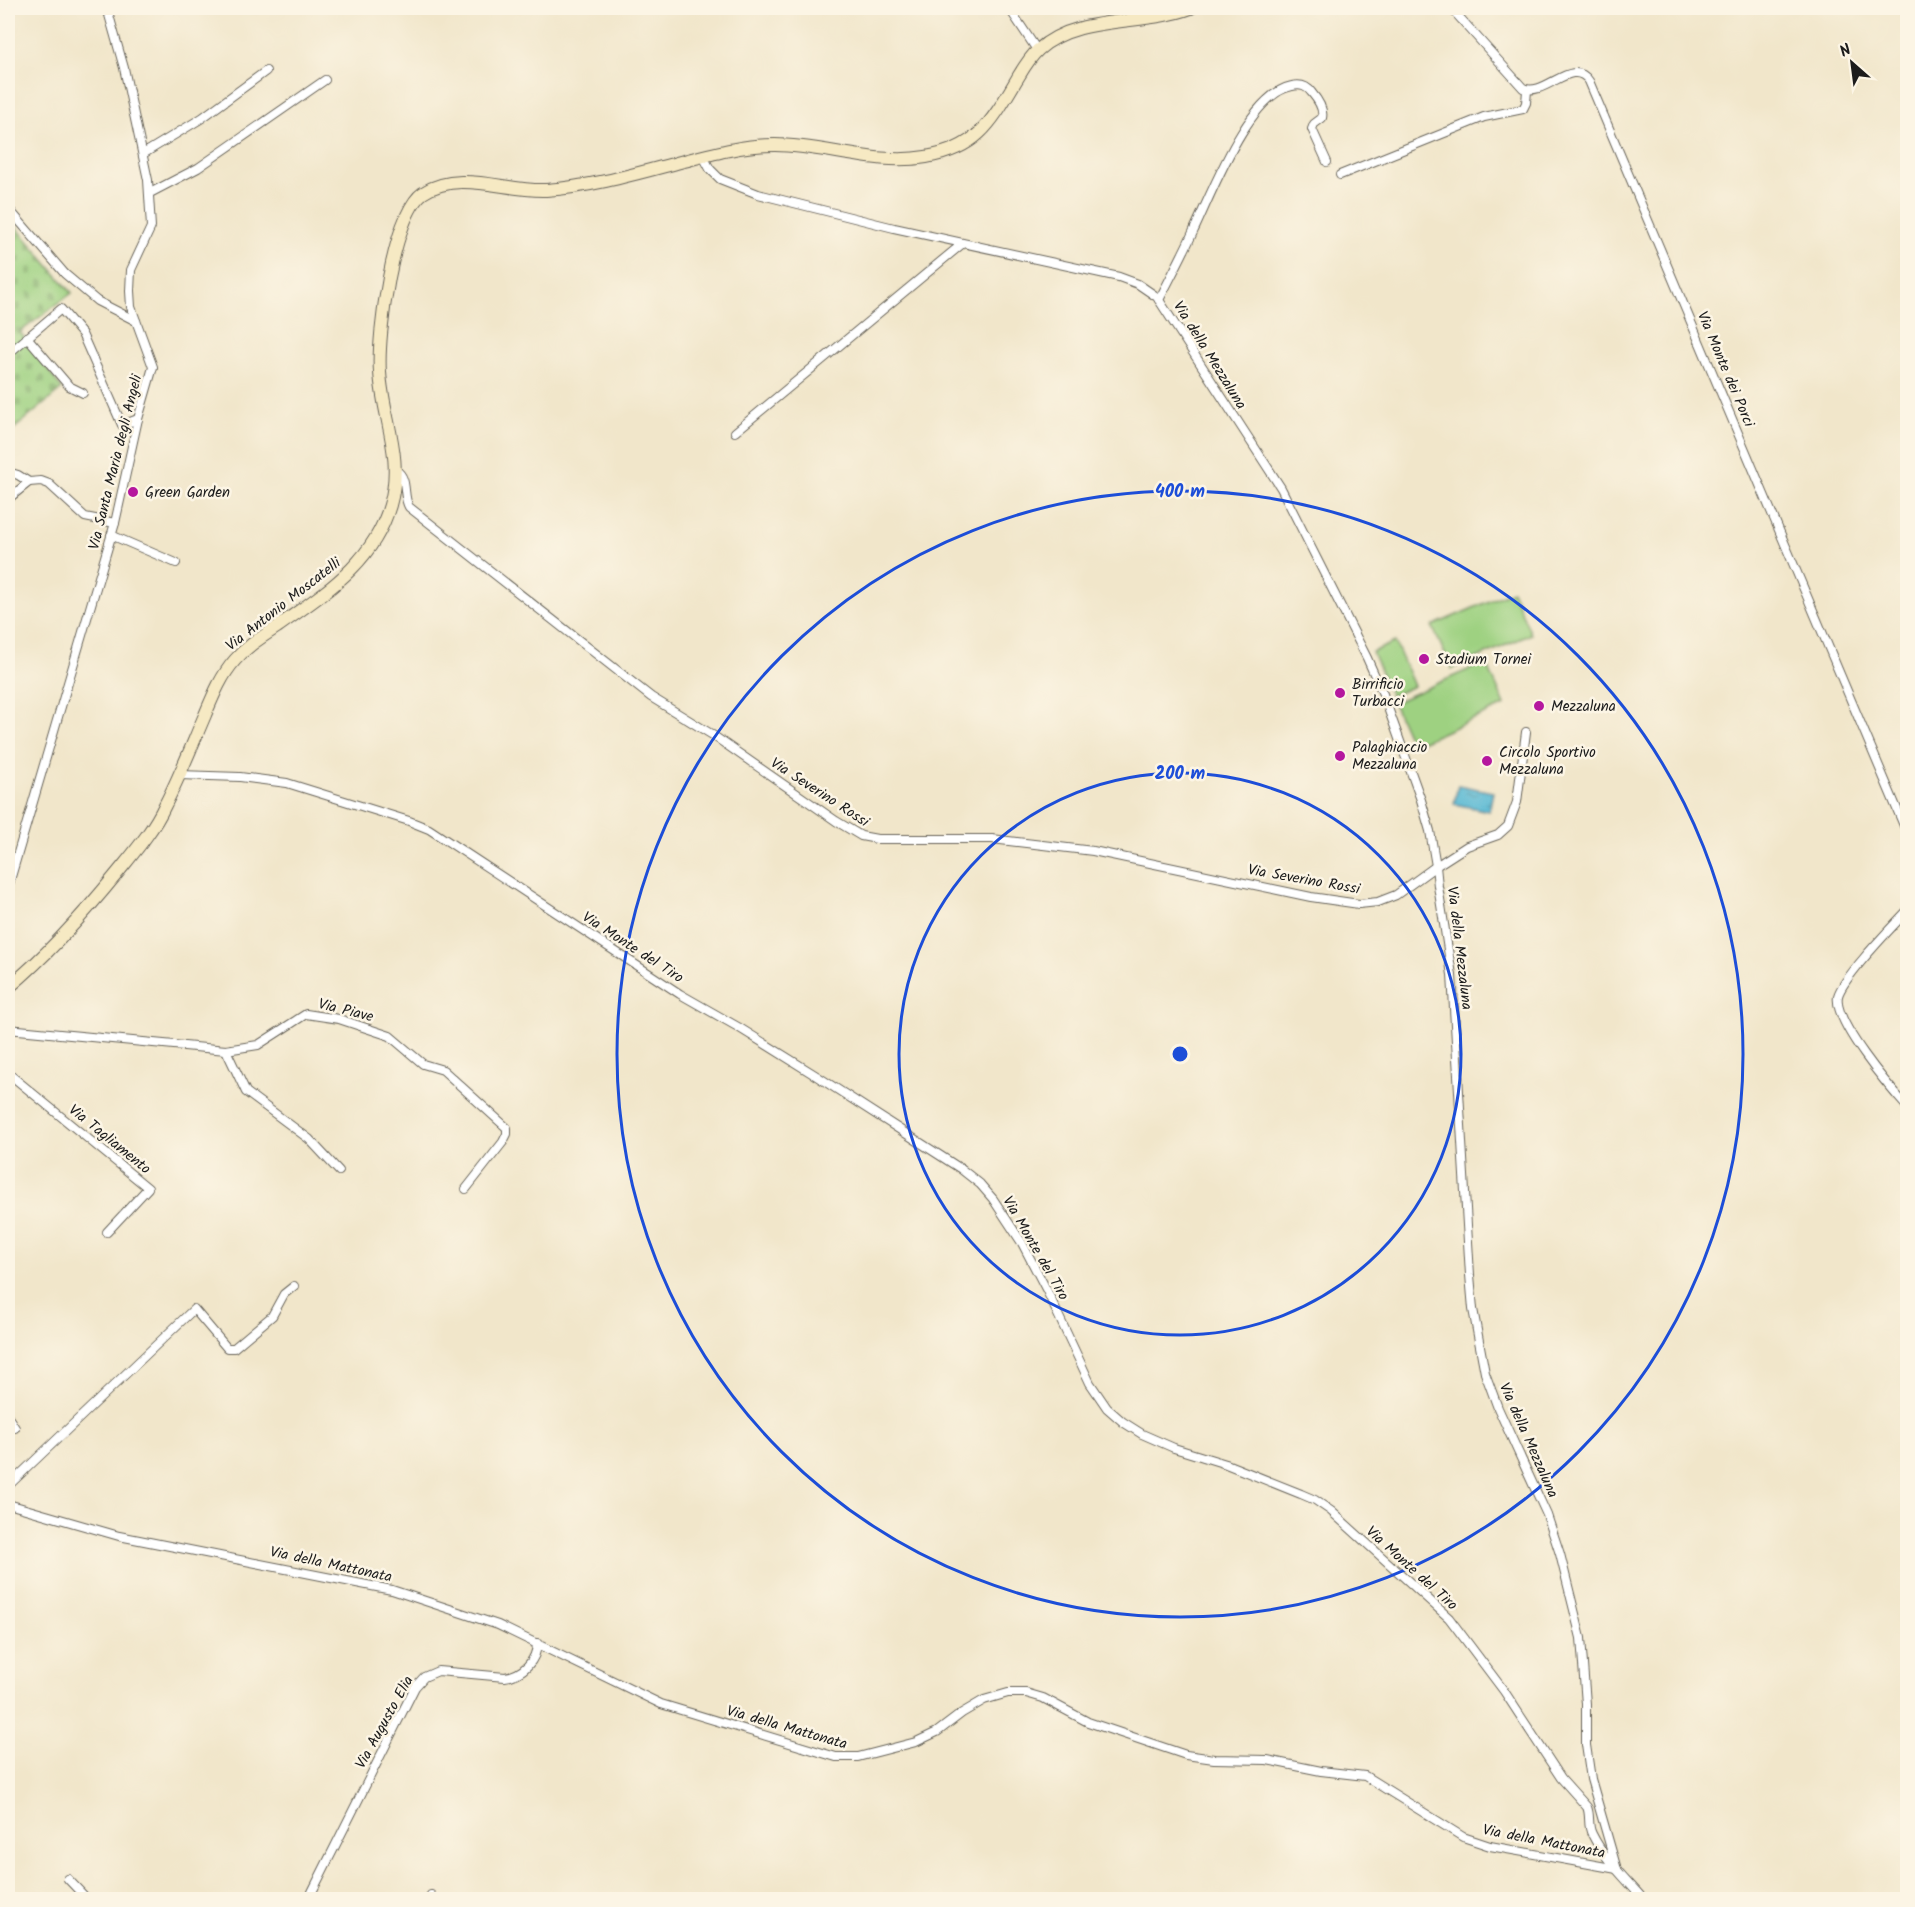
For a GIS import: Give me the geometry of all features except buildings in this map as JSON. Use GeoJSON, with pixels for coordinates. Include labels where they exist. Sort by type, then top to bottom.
{"type":"FeatureCollection","features":[{"type":"Feature","properties":{"kind":"street","name":"Via Santa Maria degli Angeli"},"geometry":{"type":"LineString","coordinates":[[8,887],[115,523],[138,419],[153,367],[131,307],[131,270],[151,227],[150,193],[143,154],[107,8]]}},
{"type":"Feature","properties":{"kind":"street"},"geometry":{"type":"LineString","coordinates":[[1009,8],[1037,50],[1057,36],[1077,29],[1164,16],[1191,8]]}},
{"type":"Feature","properties":{"kind":"street"},"geometry":{"type":"LineString","coordinates":[[1340,175],[1484,117],[1523,109],[1527,90],[1517,82],[1451,8]]}},
{"type":"Feature","properties":{"kind":"street","name":"Via Antonio Moscatelli"},"geometry":{"type":"LineString","coordinates":[[8,988],[57,943],[121,868],[158,820],[215,691],[232,662],[249,646],[336,585],[369,550],[387,515],[395,483],[394,445],[381,389],[379,345],[399,235],[413,202],[430,189],[453,184],[480,183],[519,189],[549,189],[604,182],[703,156],[774,145],[894,159],[938,155],[965,143],[986,127],[1037,50]]}},
{"type":"Feature","properties":{"kind":"street"},"geometry":{"type":"LineString","coordinates":[[143,154],[202,118],[266,71]]}},
{"type":"Feature","properties":{"kind":"street","name":"Via Monte dei Porci"},"geometry":{"type":"LineString","coordinates":[[1527,90],[1577,72],[1585,76],[1593,88],[1908,835]]}},
{"type":"Feature","properties":{"kind":"street"},"geometry":{"type":"LineString","coordinates":[[150,193],[204,164],[325,80]]}},
{"type":"Feature","properties":{"kind":"street"},"geometry":{"type":"LineString","coordinates":[[1159,300],[1235,144],[1252,117],[1274,95],[1286,87],[1295,85],[1306,87],[1323,113],[1322,118],[1314,124],[1312,129],[1327,162]]}},
{"type":"Feature","properties":{"kind":"street","name":"Via della Mezzaluna"},"geometry":{"type":"LineString","coordinates":[[703,156],[716,175],[734,186],[800,205],[962,244],[1119,277],[1140,285],[1159,300],[1281,488],[1383,694],[1430,831],[1452,975],[1473,1309],[1480,1350],[1498,1408],[1533,1481],[1560,1554],[1583,1648],[1586,1744],[1591,1779],[1617,1869],[1644,1899]]}},
{"type":"Feature","properties":{"kind":"street"},"geometry":{"type":"LineString","coordinates":[[8,208],[65,274],[97,301],[136,321]]}},
{"type":"Feature","properties":{"kind":"street"},"geometry":{"type":"LineString","coordinates":[[735,432],[962,244]]}},
{"type":"Feature","properties":{"kind":"street"},"geometry":{"type":"LineString","coordinates":[[8,354],[61,309],[82,334],[122,425],[138,419]]}},
{"type":"Feature","properties":{"kind":"street"},"geometry":{"type":"LineString","coordinates":[[27,338],[69,386],[83,393]]}},
{"type":"Feature","properties":{"kind":"street","name":"Via Severino Rossi"},"geometry":{"type":"LineString","coordinates":[[396,470],[404,479],[405,497],[410,507],[475,560],[651,697],[711,734],[830,818],[861,836],[877,839],[1001,839],[1093,851],[1311,897],[1359,904],[1378,902],[1396,895],[1436,866]]}},
{"type":"Feature","properties":{"kind":"street"},"geometry":{"type":"LineString","coordinates":[[8,472],[29,482]]}},
{"type":"Feature","properties":{"kind":"street"},"geometry":{"type":"LineString","coordinates":[[8,499],[29,482],[41,481],[49,484],[85,517],[115,523]]}},
{"type":"Feature","properties":{"kind":"street"},"geometry":{"type":"LineString","coordinates":[[111,535],[176,563]]}},
{"type":"Feature","properties":{"kind":"street","name":"Via della Mezzaluna"},"geometry":{"type":"LineString","coordinates":[[1436,866],[1467,846],[1498,835],[1508,826],[1517,802],[1526,732]]}},
{"type":"Feature","properties":{"kind":"street","name":"Via Monte del Tiro"},"geometry":{"type":"LineString","coordinates":[[179,775],[240,777],[287,783],[419,824],[680,994],[814,1074],[971,1176],[993,1199],[1022,1243],[1086,1376],[1107,1408],[1123,1422],[1154,1440],[1226,1464],[1291,1490],[1315,1500],[1331,1511],[1449,1618],[1504,1690],[1561,1778],[1587,1807],[1590,1813],[1589,1827],[1592,1835],[1617,1869]]}},
{"type":"Feature","properties":{"kind":"street"},"geometry":{"type":"LineString","coordinates":[[1908,910],[1844,983],[1838,1005],[1841,1016],[1852,1034],[1884,1080],[1908,1108]]}},
{"type":"Feature","properties":{"kind":"street","name":"Via Piave"},"geometry":{"type":"LineString","coordinates":[[8,1029],[226,1050],[258,1045],[306,1014],[339,1019],[390,1036],[423,1064],[443,1070],[507,1128],[503,1142],[466,1189]]}},
{"type":"Feature","properties":{"kind":"street"},"geometry":{"type":"LineString","coordinates":[[226,1050],[246,1092],[309,1139],[339,1171]]}},
{"type":"Feature","properties":{"kind":"street","name":"Via Tagliamento"},"geometry":{"type":"LineString","coordinates":[[8,1073],[148,1188],[107,1232]]}},
{"type":"Feature","properties":{"kind":"street"},"geometry":{"type":"LineString","coordinates":[[8,1486],[194,1309],[227,1348],[234,1348],[272,1316],[284,1294],[294,1286]]}},
{"type":"Feature","properties":{"kind":"street"},"geometry":{"type":"LineString","coordinates":[[8,1418],[15,1428]]}},
{"type":"Feature","properties":{"kind":"street","name":"Via della Mattonata"},"geometry":{"type":"LineString","coordinates":[[8,1504],[119,1536],[392,1590],[498,1624],[661,1704],[844,1758],[863,1757],[922,1740],[972,1706],[997,1696],[1014,1692],[1035,1695],[1088,1722],[1181,1754],[1214,1760],[1267,1760],[1321,1771],[1361,1775],[1374,1780],[1430,1818],[1472,1841],[1617,1869]]}},
{"type":"Feature","properties":{"kind":"street","name":"Via Augusto Elia"},"geometry":{"type":"LineString","coordinates":[[308,1899],[419,1681],[428,1674],[438,1671],[514,1676],[531,1661],[537,1649],[537,1643]]}},
{"type":"Feature","properties":{"kind":"street"},"geometry":{"type":"LineString","coordinates":[[68,1879],[88,1899]]}},
{"type":"Feature","properties":{"kind":"green space"},"geometry":{"type":"Polygon","coordinates":[[[8,217],[72,293],[20,332],[62,389],[8,434],[8,217]]]}},
{"type":"Feature","properties":{"kind":"green space"},"geometry":{"type":"Polygon","coordinates":[[[1512,591],[1531,634],[1452,669],[1432,626],[1512,591]]]}},
{"type":"Feature","properties":{"kind":"green space"},"geometry":{"type":"Polygon","coordinates":[[[1395,642],[1414,686],[1391,696],[1372,652],[1395,642]]]}},
{"type":"Feature","properties":{"kind":"green space"},"geometry":{"type":"Polygon","coordinates":[[[1486,662],[1505,705],[1412,746],[1393,703],[1486,662]]]}},
{"type":"Feature","properties":{"kind":"water"},"geometry":{"type":"Polygon","coordinates":[[[1458,785],[1493,792],[1489,811],[1454,804],[1458,785]]]}},
{"type":"Feature","properties":{"kind":"place","name":"Green Garden"},"geometry":{"type":"Point","coordinates":[133,492]}},
{"type":"Feature","properties":{"kind":"place","name":"Stadium Tornei"},"geometry":{"type":"Point","coordinates":[1424,659]}},
{"type":"Feature","properties":{"kind":"place","name":"Birrificio Turbacci"},"geometry":{"type":"Point","coordinates":[1340,693]}},
{"type":"Feature","properties":{"kind":"place","name":"Mezzaluna"},"geometry":{"type":"Point","coordinates":[1539,706]}},
{"type":"Feature","properties":{"kind":"place","name":"Palaghiaccio Mezzaluna"},"geometry":{"type":"Point","coordinates":[1340,756]}},
{"type":"Feature","properties":{"kind":"place","name":"Circolo Sportivo Mezzaluna"},"geometry":{"type":"Point","coordinates":[1487,761]}}]}
